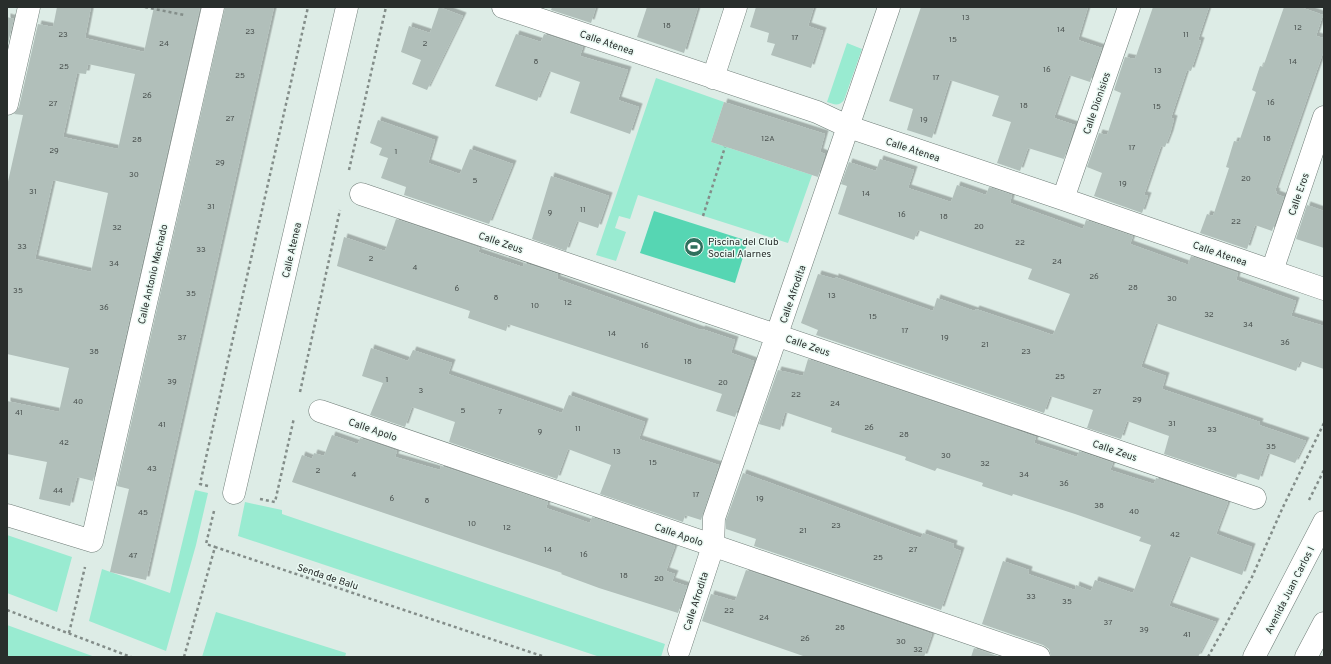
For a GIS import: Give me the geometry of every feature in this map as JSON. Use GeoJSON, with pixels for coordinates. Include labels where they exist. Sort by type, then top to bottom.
{"type":"FeatureCollection","features":[{"type":"Feature","properties":{"kind":"street"},"geometry":{"type":"LineString","coordinates":[[7,104],[29,7]]}},
{"type":"Feature","properties":{"kind":"street","name":"Calle Atenea"},"geometry":{"type":"LineString","coordinates":[[234,493],[347,7]]}},
{"type":"Feature","properties":{"kind":"street","name":"Calle Atenea"},"geometry":{"type":"LineString","coordinates":[[503,7],[817,112],[848,127],[1324,289]]}},
{"type":"Feature","properties":{"kind":"street"},"geometry":{"type":"LineString","coordinates":[[712,78],[736,7]]}},
{"type":"Feature","properties":{"kind":"street","name":"Calle Afrodita"},"geometry":{"type":"LineString","coordinates":[[679,650],[713,546],[714,518],[778,335],[889,7]]}},
{"type":"Feature","properties":{"kind":"street","name":"Calle Dionisios"},"geometry":{"type":"LineString","coordinates":[[1063,199],[1129,7]]}},
{"type":"Feature","properties":{"kind":"street","name":"Calle Antonio Machado"},"geometry":{"type":"LineString","coordinates":[[92,541],[212,14]]}},
{"type":"Feature","properties":{"kind":"street","name":"Calle Eros"},"geometry":{"type":"LineString","coordinates":[[1272,271],[1324,117]]}},
{"type":"Feature","properties":{"kind":"street","name":"Calle Zeus"},"geometry":{"type":"LineString","coordinates":[[361,194],[1255,498]]}},
{"type":"Feature","properties":{"kind":"street","name":"Calle Apolo"},"geometry":{"type":"LineString","coordinates":[[320,411],[1038,657]]}},
{"type":"Feature","properties":{"kind":"street"},"geometry":{"type":"LineString","coordinates":[[7,515],[92,541]]}},
{"type":"Feature","properties":{"kind":"street","name":"Avenida Juan Carlos I"},"geometry":{"type":"LineString","coordinates":[[1254,657],[1324,522]]}},
{"type":"Feature","properties":{"kind":"street"},"geometry":{"type":"LineString","coordinates":[[1306,657],[1324,622]]}},
{"type":"Feature","properties":{"kind":"path"},"geometry":{"type":"LineString","coordinates":[[145,7],[212,14]]}},
{"type":"Feature","properties":{"kind":"path"},"geometry":{"type":"LineString","coordinates":[[703,216],[725,147]]}},
{"type":"Feature","properties":{"kind":"path"},"geometry":{"type":"LineString","coordinates":[[1208,657],[1252,577],[1283,507],[1324,423]]}},
{"type":"Feature","properties":{"kind":"path"},"geometry":{"type":"LineString","coordinates":[[184,657],[215,547],[206,544],[214,510]]}},
{"type":"Feature","properties":{"kind":"path"},"geometry":{"type":"LineString","coordinates":[[69,633],[92,541]]}},
{"type":"Feature","properties":{"kind":"path","name":"Senda de Balu"},"geometry":{"type":"LineString","coordinates":[[215,547],[545,657]]}},
{"type":"Feature","properties":{"kind":"path"},"geometry":{"type":"LineString","coordinates":[[7,610],[131,657]]}},
{"type":"Feature","properties":{"kind":"shaded area"},"geometry":{"type":"Polygon","coordinates":[[[847,43],[862,49],[844,100],[840,104],[834,104],[827,102],[847,43]]]}},
{"type":"Feature","properties":{"kind":"shaded area"},"geometry":{"type":"Polygon","coordinates":[[[656,78],[724,102],[711,142],[812,175],[788,243],[638,195],[630,219],[619,216],[615,228],[626,232],[616,261],[596,255],[656,78]]]}},
{"type":"Feature","properties":{"kind":"shaded area","name":"Piscina del Club Social Alarnes"},"geometry":{"type":"Polygon","coordinates":[[[654,211],[748,241],[735,283],[640,253],[654,211]]]}},
{"type":"Feature","properties":{"kind":"shaded area"},"geometry":{"type":"Polygon","coordinates":[[[195,490],[208,493],[196,545],[166,651],[89,621],[102,569],[170,593],[195,490]]]}},
{"type":"Feature","properties":{"kind":"shaded area"},"geometry":{"type":"Polygon","coordinates":[[[245,502],[282,510],[282,514],[665,644],[661,657],[600,657],[238,536],[245,502]]]}},
{"type":"Feature","properties":{"kind":"shaded area"},"geometry":{"type":"Polygon","coordinates":[[[7,535],[72,557],[57,612],[7,593],[7,535]]]}},
{"type":"Feature","properties":{"kind":"shaded area"},"geometry":{"type":"Polygon","coordinates":[[[216,612],[346,653],[345,657],[202,657],[216,612]]]}},
{"type":"Feature","properties":{"kind":"shaded area"},"geometry":{"type":"Polygon","coordinates":[[[7,625],[95,657],[7,657],[7,625]]]}},
{"type":"Feature","properties":{"kind":"building"},"geometry":{"type":"Polygon","coordinates":[[[57,7],[91,7],[85,38],[144,52],[154,7],[200,7],[93,481],[77,477],[70,506],[39,499],[47,462],[7,454],[7,401],[59,412],[69,368],[7,354],[7,186],[23,115],[14,114],[19,107],[38,24],[53,27],[57,7]],[[88,64],[86,74],[77,73],[63,137],[118,149],[135,74],[88,64]],[[53,180],[35,259],[91,272],[108,193],[53,180]]]}},
{"type":"Feature","properties":{"kind":"building"},"geometry":{"type":"Polygon","coordinates":[[[225,7],[274,7],[146,580],[110,572],[129,489],[117,486],[225,7]]]}},
{"type":"Feature","properties":{"kind":"building"},"geometry":{"type":"Polygon","coordinates":[[[439,7],[463,16],[427,90],[412,84],[421,60],[401,52],[409,26],[430,33],[439,7]]]}},
{"type":"Feature","properties":{"kind":"building"},"geometry":{"type":"Polygon","coordinates":[[[552,7],[596,7],[591,23],[551,10],[552,7]]]}},
{"type":"Feature","properties":{"kind":"building"},"geometry":{"type":"Polygon","coordinates":[[[647,7],[698,7],[684,53],[637,37],[647,7]]]}},
{"type":"Feature","properties":{"kind":"building"},"geometry":{"type":"Polygon","coordinates":[[[756,7],[814,7],[808,26],[823,31],[811,68],[771,55],[775,44],[767,42],[769,33],[750,27],[756,7]]]}},
{"type":"Feature","properties":{"kind":"building"},"geometry":{"type":"Polygon","coordinates":[[[921,7],[1088,7],[1078,40],[1102,48],[1090,82],[1069,75],[1054,118],[1075,125],[1064,159],[1028,148],[1020,171],[997,163],[1011,122],[992,116],[999,96],[950,80],[932,138],[907,130],[913,109],[889,101],[921,7]]]}},
{"type":"Feature","properties":{"kind":"building"},"geometry":{"type":"Polygon","coordinates":[[[1153,7],[1209,7],[1198,40],[1201,41],[1191,71],[1187,70],[1171,118],[1174,119],[1170,134],[1165,147],[1161,146],[1144,195],[1148,196],[1142,213],[1094,196],[1102,173],[1087,167],[1099,133],[1107,135],[1121,93],[1114,90],[1125,57],[1135,59],[1153,7]]]}},
{"type":"Feature","properties":{"kind":"building"},"geometry":{"type":"Polygon","coordinates":[[[1284,7],[1300,7],[1323,15],[1316,36],[1324,38],[1324,50],[1275,191],[1277,192],[1276,194],[1284,197],[1272,231],[1255,225],[1247,249],[1200,233],[1207,214],[1213,216],[1229,168],[1226,167],[1234,141],[1239,142],[1256,92],[1252,90],[1260,66],[1263,67],[1284,7]]]}},
{"type":"Feature","properties":{"kind":"building"},"geometry":{"type":"Polygon","coordinates":[[[7,17],[14,19],[7,47],[7,17]]]}},
{"type":"Feature","properties":{"kind":"building"},"geometry":{"type":"Polygon","coordinates":[[[516,34],[541,42],[544,34],[583,47],[580,56],[628,70],[618,100],[639,107],[630,134],[570,113],[580,82],[549,71],[537,101],[495,86],[516,34]]]}},
{"type":"Feature","properties":{"kind":"building"},"geometry":{"type":"Polygon","coordinates":[[[724,102],[825,134],[820,152],[825,154],[818,177],[711,142],[724,102]]]}},
{"type":"Feature","properties":{"kind":"building"},"geometry":{"type":"Polygon","coordinates":[[[378,120],[435,140],[428,163],[460,174],[470,149],[513,164],[489,224],[404,195],[406,187],[381,178],[388,158],[379,155],[382,148],[370,143],[378,120]]]}},
{"type":"Feature","properties":{"kind":"building"},"geometry":{"type":"Polygon","coordinates":[[[880,159],[914,170],[908,188],[951,202],[957,185],[986,195],[989,187],[1012,195],[1010,203],[1083,229],[1086,220],[1133,236],[1130,244],[1186,264],[1188,264],[1191,256],[1238,273],[1236,280],[1296,301],[1291,316],[1324,326],[1324,369],[1300,361],[1296,371],[1156,323],[1141,367],[1166,376],[1162,389],[1260,422],[1259,425],[1306,441],[1295,463],[1268,453],[1259,480],[1238,473],[1236,478],[1164,454],[1169,436],[1127,421],[1121,439],[1087,428],[1093,410],[1050,396],[1044,413],[816,335],[818,330],[801,323],[818,274],[835,279],[835,277],[933,311],[937,298],[975,311],[976,309],[1053,335],[1070,294],[1028,279],[1032,269],[918,230],[914,240],[838,214],[847,186],[841,184],[849,162],[876,171],[880,159]]]}},
{"type":"Feature","properties":{"kind":"building"},"geometry":{"type":"Polygon","coordinates":[[[551,176],[609,196],[598,228],[577,221],[566,251],[532,239],[551,176]]]}},
{"type":"Feature","properties":{"kind":"building"},"geometry":{"type":"Polygon","coordinates":[[[1307,205],[1324,211],[1324,248],[1296,239],[1307,205]]]}},
{"type":"Feature","properties":{"kind":"building"},"geometry":{"type":"Polygon","coordinates":[[[396,219],[480,248],[478,252],[523,267],[524,263],[558,274],[557,279],[701,330],[702,329],[735,340],[731,353],[754,361],[735,417],[716,411],[722,394],[508,324],[506,331],[468,318],[470,311],[337,266],[344,237],[385,251],[396,219]]]}},
{"type":"Feature","properties":{"kind":"building"},"geometry":{"type":"Polygon","coordinates":[[[371,348],[408,361],[413,350],[452,363],[448,374],[562,413],[569,395],[645,422],[639,439],[719,465],[701,520],[685,515],[683,522],[600,494],[611,465],[568,449],[557,479],[449,442],[455,422],[412,407],[405,427],[370,415],[383,383],[362,376],[371,348]]]}},
{"type":"Feature","properties":{"kind":"building"},"geometry":{"type":"Polygon","coordinates":[[[808,359],[1036,437],[1034,443],[1077,457],[1079,451],[1113,463],[1110,470],[1154,484],[1156,478],[1228,502],[1216,534],[1252,547],[1242,575],[1189,556],[1169,606],[1216,622],[1198,657],[1051,657],[1049,649],[1043,645],[982,624],[1003,561],[1029,570],[1028,574],[1075,590],[1076,585],[1091,591],[1095,580],[1133,593],[1151,545],[1139,541],[1141,537],[1075,514],[1013,494],[1012,496],[982,486],[983,483],[937,468],[935,471],[905,460],[906,457],[831,432],[832,428],[785,412],[780,430],[759,424],[778,370],[803,376],[808,359]]]}},
{"type":"Feature","properties":{"kind":"building"},"geometry":{"type":"Polygon","coordinates":[[[332,435],[358,444],[360,438],[397,451],[395,457],[440,470],[441,466],[548,502],[546,508],[590,523],[592,517],[675,546],[666,571],[675,574],[672,581],[687,586],[678,613],[599,588],[561,574],[562,573],[292,482],[302,455],[312,459],[314,453],[324,456],[332,435]]]}},
{"type":"Feature","properties":{"kind":"building"},"geometry":{"type":"Polygon","coordinates":[[[743,473],[921,538],[923,533],[954,544],[953,548],[961,551],[941,610],[754,546],[756,539],[726,529],[726,520],[743,473]]]}},
{"type":"Feature","properties":{"kind":"building"},"geometry":{"type":"Polygon","coordinates":[[[746,570],[932,634],[924,657],[806,657],[702,621],[711,594],[735,601],[746,570]]]}},
{"type":"Feature","properties":{"kind":"building"},"geometry":{"type":"Polygon","coordinates":[[[974,648],[1000,657],[971,657],[974,648]]]}},
{"type":"Feature","properties":{"kind":"place","name":"Piscina del Club Social Alarnes"},"geometry":{"type":"Point","coordinates":[694,247]}}]}
